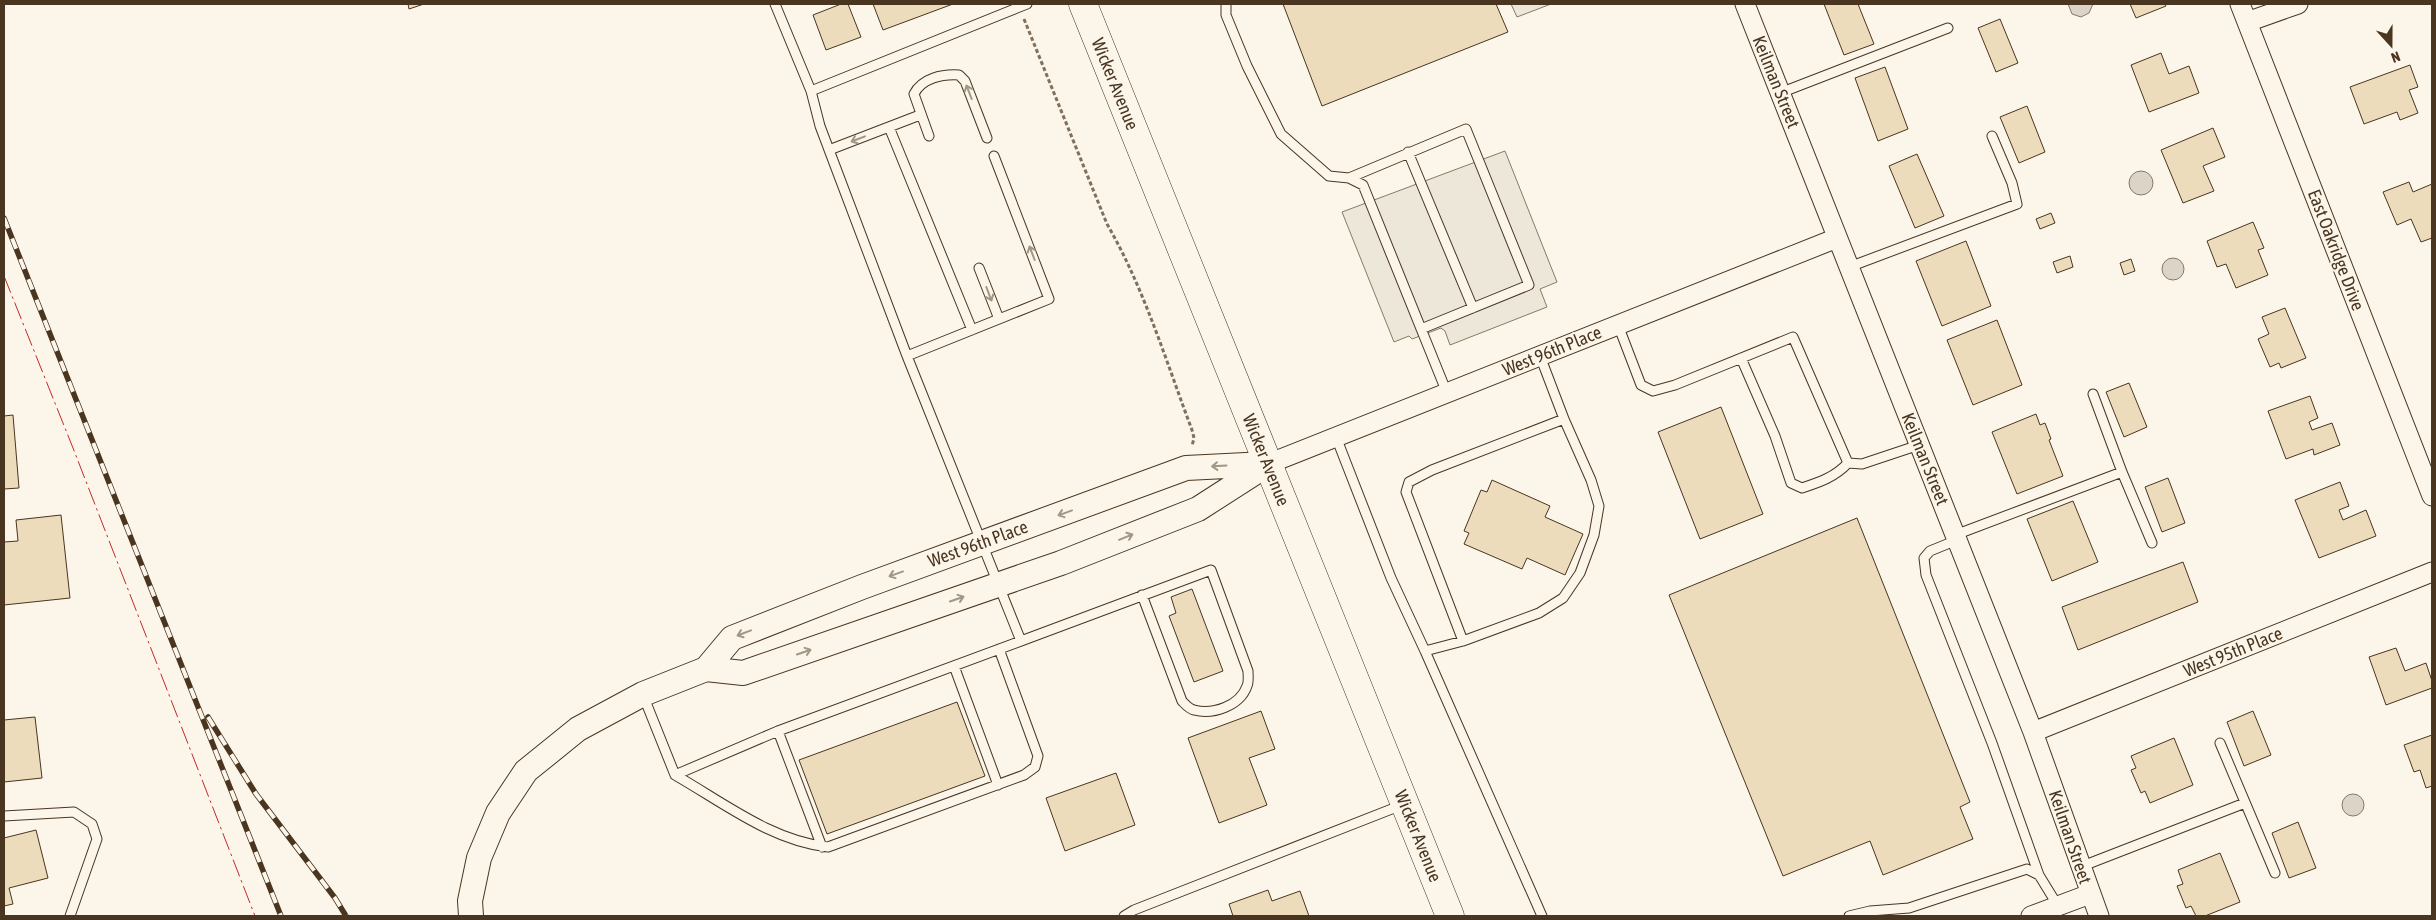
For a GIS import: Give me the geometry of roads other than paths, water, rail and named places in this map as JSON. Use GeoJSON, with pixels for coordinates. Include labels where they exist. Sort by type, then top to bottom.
{"type":"FeatureCollection","features":[{"type":"Feature","properties":{"kind":"highway","name":"Wicker Avenue"},"geometry":{"type":"LineString","coordinates":[[1083,4],[1450,916]]}},
{"type":"Feature","properties":{"kind":"street","name":"Keilman Street"},"geometry":{"type":"LineString","coordinates":[[1745,4],[2033,732],[2099,916]]}},
{"type":"Feature","properties":{"kind":"street","name":"East Oakridge Drive"},"geometry":{"type":"LineString","coordinates":[[2240,4],[2432,496]]}},
{"type":"Feature","properties":{"kind":"street"},"geometry":{"type":"LineString","coordinates":[[2247,22],[2298,4]]}},
{"type":"Feature","properties":{"kind":"street","name":"West 96th Place"},"geometry":{"type":"LineString","coordinates":[[706,669],[743,674],[1061,563],[1198,509],[1268,464],[1837,238]]}},
{"type":"Feature","properties":{"kind":"street","name":"West 96th Place"},"geometry":{"type":"LineString","coordinates":[[471,916],[470,902],[479,858],[498,813],[526,771],[578,729],[643,694],[706,669],[732,638],[1186,468],[1268,464]]}},
{"type":"Feature","properties":{"kind":"street","name":"West 95th Place"},"geometry":{"type":"LineString","coordinates":[[2033,732],[2432,572]]}},
{"type":"Feature","properties":{"kind":"street"},"geometry":{"type":"LineString","coordinates":[[2031,916],[2090,894]]}},
{"type":"Feature","properties":{"kind":"lane"},"geometry":{"type":"LineString","coordinates":[[775,4],[811,91],[820,126],[907,356],[1000,584],[1021,641]]}},
{"type":"Feature","properties":{"kind":"lane"},"geometry":{"type":"LineString","coordinates":[[1226,4],[1226,16],[1247,66],[1281,134],[1328,176],[1349,178],[1363,185],[1447,393]]}},
{"type":"Feature","properties":{"kind":"lane"},"geometry":{"type":"LineString","coordinates":[[811,91],[1023,5]]}},
{"type":"Feature","properties":{"kind":"lane"},"geometry":{"type":"LineString","coordinates":[[1780,93],[1948,28]]}},
{"type":"Feature","properties":{"kind":"lane"},"geometry":{"type":"LineString","coordinates":[[929,136],[914,94],[917,88],[938,76],[959,75],[965,81],[986,138]]}},
{"type":"Feature","properties":{"kind":"lane"},"geometry":{"type":"LineString","coordinates":[[829,150],[920,115]]}},
{"type":"Feature","properties":{"kind":"lane"},"geometry":{"type":"LineString","coordinates":[[889,127],[972,330]]}},
{"type":"Feature","properties":{"kind":"lane"},"geometry":{"type":"LineString","coordinates":[[1349,178],[1408,152],[1466,130],[1528,285],[1421,329]]}},
{"type":"Feature","properties":{"kind":"lane"},"geometry":{"type":"LineString","coordinates":[[1849,267],[2017,204],[2012,184],[1992,136]]}},
{"type":"Feature","properties":{"kind":"lane"},"geometry":{"type":"LineString","coordinates":[[1408,152],[1473,308]]}},
{"type":"Feature","properties":{"kind":"lane"},"geometry":{"type":"LineString","coordinates":[[907,356],[1049,299],[994,156]]}},
{"type":"Feature","properties":{"kind":"lane"},"geometry":{"type":"LineString","coordinates":[[979,268],[999,319]]}},
{"type":"Feature","properties":{"kind":"lane"},"geometry":{"type":"LineString","coordinates":[[1618,325],[1641,385],[1653,391],[1675,385],[1793,337],[1848,464]]}},
{"type":"Feature","properties":{"kind":"lane"},"geometry":{"type":"LineString","coordinates":[[1425,651],[1463,641],[1539,613],[1563,598],[1580,573],[1594,535],[1599,506],[1591,480],[1564,419],[1540,356]]}},
{"type":"Feature","properties":{"kind":"lane"},"geometry":{"type":"LineString","coordinates":[[1741,358],[1775,436],[1791,483],[1802,488],[1827,480],[1848,464],[1862,464],[1919,444]]}},
{"type":"Feature","properties":{"kind":"lane"},"geometry":{"type":"LineString","coordinates":[[2093,394],[2122,472],[2152,543]]}},
{"type":"Feature","properties":{"kind":"lane"},"geometry":{"type":"LineString","coordinates":[[1463,641],[1406,492],[1409,482],[1432,470],[1564,419]]}},
{"type":"Feature","properties":{"kind":"lane"},"geometry":{"type":"LineString","coordinates":[[1336,437],[1391,578],[1542,916]]}},
{"type":"Feature","properties":{"kind":"lane"},"geometry":{"type":"LineString","coordinates":[[2058,906],[2039,875],[1992,743],[1926,575],[1924,558],[1930,551],[1956,538],[2122,472]]}},
{"type":"Feature","properties":{"kind":"lane"},"geometry":{"type":"LineString","coordinates":[[675,775],[778,731],[1142,595],[1211,570],[1248,671],[1248,686],[1239,698],[1226,707],[1211,712],[1192,710],[1182,701],[1142,595]]}},
{"type":"Feature","properties":{"kind":"lane"},"geometry":{"type":"LineString","coordinates":[[643,694],[675,775],[777,834],[807,845],[828,848],[998,785],[1035,768],[1038,756],[999,649]]}},
{"type":"Feature","properties":{"kind":"lane"},"geometry":{"type":"LineString","coordinates":[[954,666],[998,785]]}},
{"type":"Feature","properties":{"kind":"lane"},"geometry":{"type":"LineString","coordinates":[[778,731],[822,847]]}},
{"type":"Feature","properties":{"kind":"lane"},"geometry":{"type":"LineString","coordinates":[[2220,743],[2275,873]]}},
{"type":"Feature","properties":{"kind":"lane"},"geometry":{"type":"LineString","coordinates":[[2080,867],[2246,803]]}},
{"type":"Feature","properties":{"kind":"lane"},"geometry":{"type":"LineString","coordinates":[[1124,916],[1134,910],[1404,804]]}},
{"type":"Feature","properties":{"kind":"lane"},"geometry":{"type":"LineString","coordinates":[[4,816],[74,812],[92,824],[97,839],[70,916]]}},
{"type":"Feature","properties":{"kind":"lane"},"geometry":{"type":"LineString","coordinates":[[1849,916],[1870,911],[1909,908],[2026,869],[2039,875]]}},
{"type":"Feature","properties":{"kind":"railway"},"geometry":{"type":"LineString","coordinates":[[4,218],[281,916]]}},
{"type":"Feature","properties":{"kind":"railway"},"geometry":{"type":"LineString","coordinates":[[208,717],[256,794],[335,898],[346,916]]}}]}
